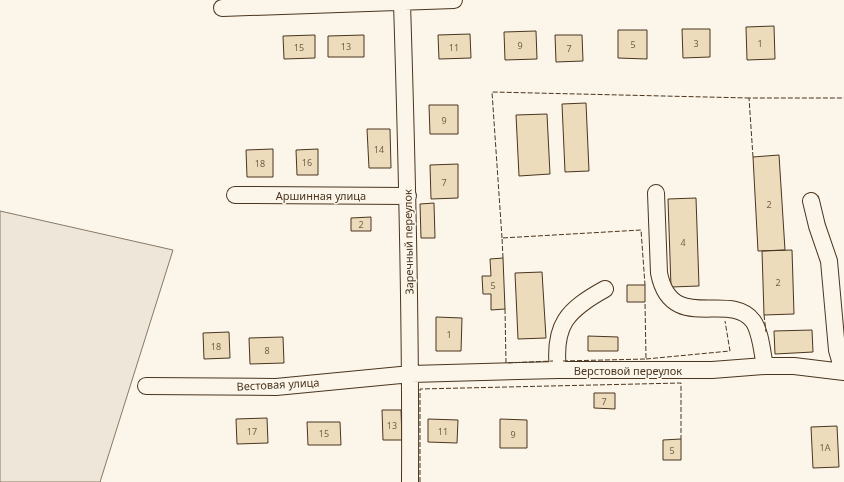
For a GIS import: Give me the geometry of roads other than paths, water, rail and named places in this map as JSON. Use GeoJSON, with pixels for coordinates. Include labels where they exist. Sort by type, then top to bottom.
{"type":"FeatureCollection","features":[{"type":"Feature","properties":{"kind":"street"},"geometry":{"type":"LineString","coordinates":[[222,8],[402,3],[454,0]]}},
{"type":"Feature","properties":{"kind":"street","name":"Заречный переулок"},"geometry":{"type":"LineString","coordinates":[[402,3],[408,196],[411,374],[410,482]]}},
{"type":"Feature","properties":{"kind":"street"},"geometry":{"type":"LineString","coordinates":[[656,193],[659,273],[664,290],[671,299],[680,305],[702,309],[737,311],[746,315],[754,322],[760,336],[765,366]]}},
{"type":"Feature","properties":{"kind":"street","name":"Аршинная улица"},"geometry":{"type":"LineString","coordinates":[[235,195],[408,196]]}},
{"type":"Feature","properties":{"kind":"street"},"geometry":{"type":"LineString","coordinates":[[811,201],[817,226],[829,261],[837,350],[844,371]]}},
{"type":"Feature","properties":{"kind":"street"},"geometry":{"type":"LineString","coordinates":[[558,370],[557,361],[559,332],[566,319],[577,306],[605,289]]}},
{"type":"Feature","properties":{"kind":"street","name":"Верстовой переулок"},"geometry":{"type":"LineString","coordinates":[[411,374],[558,370],[712,370],[765,366],[794,366],[844,371]]}},
{"type":"Feature","properties":{"kind":"street","name":"Вестовая улица"},"geometry":{"type":"LineString","coordinates":[[146,386],[276,387],[411,374]]}}]}
